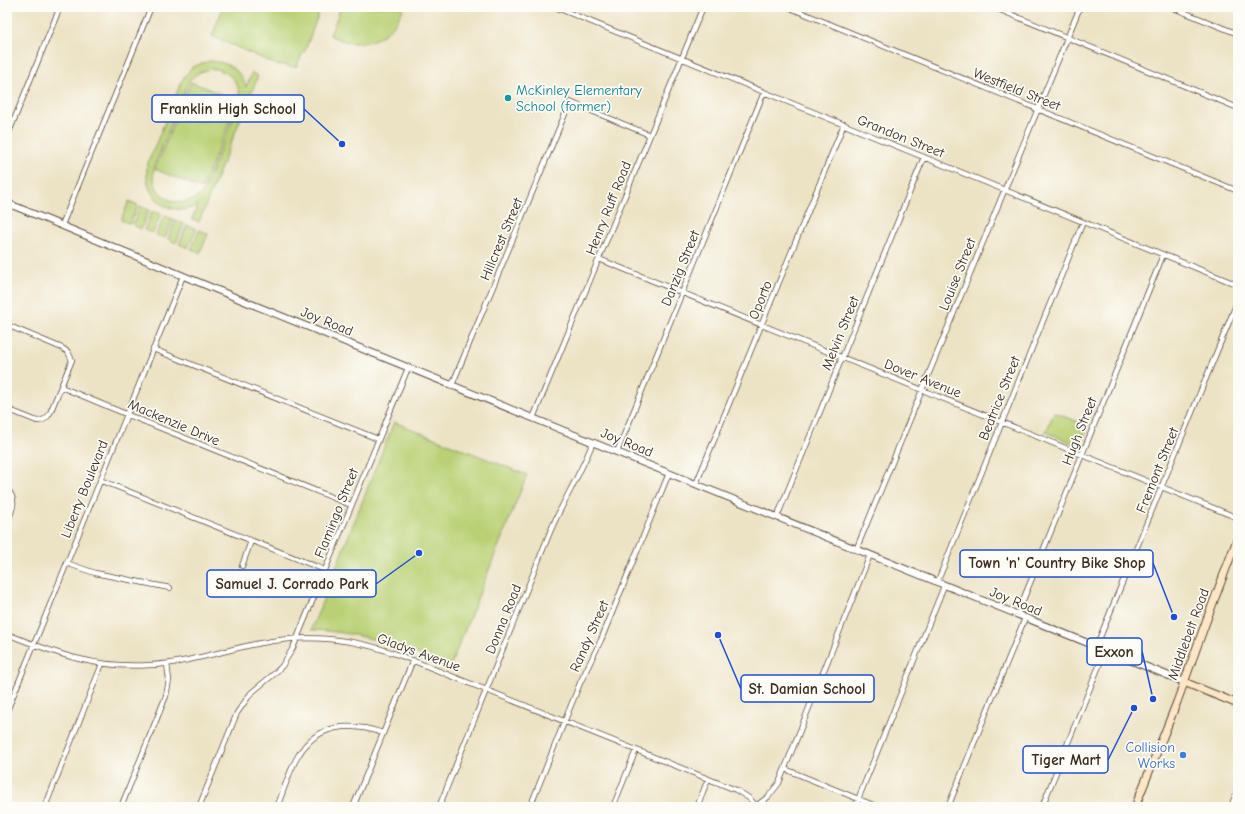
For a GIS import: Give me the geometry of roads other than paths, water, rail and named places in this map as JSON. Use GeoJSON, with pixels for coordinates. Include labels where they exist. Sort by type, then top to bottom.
{"type":"FeatureCollection","features":[{"type":"Feature","properties":{"kind":"main road","name":"Middlebelt Road"},"geometry":{"type":"LineString","coordinates":[[1135,807],[1177,702],[1238,537]]}},
{"type":"Feature","properties":{"kind":"main road","name":"Joy Road"},"geometry":{"type":"LineString","coordinates":[[1184,682],[1238,704]]}},
{"type":"Feature","properties":{"kind":"street"},"geometry":{"type":"LineString","coordinates":[[7,137],[60,7]]}},
{"type":"Feature","properties":{"kind":"street"},"geometry":{"type":"LineString","coordinates":[[62,225],[151,7]]}},
{"type":"Feature","properties":{"kind":"street","name":"Grandon Street"},"geometry":{"type":"LineString","coordinates":[[555,7],[1238,285]]}},
{"type":"Feature","properties":{"kind":"street","name":"Henry Ruff Road"},"geometry":{"type":"LineString","coordinates":[[533,418],[703,7]]}},
{"type":"Feature","properties":{"kind":"street","name":"Westfield Street"},"geometry":{"type":"LineString","coordinates":[[788,7],[1238,192]]}},
{"type":"Feature","properties":{"kind":"street"},"geometry":{"type":"LineString","coordinates":[[993,7],[1068,37],[1162,78],[1238,108]]}},
{"type":"Feature","properties":{"kind":"street","name":"Louise Street"},"geometry":{"type":"LineString","coordinates":[[856,550],[1080,7]]}},
{"type":"Feature","properties":{"kind":"street"},"geometry":{"type":"LineString","coordinates":[[1171,7],[1238,34]]}},
{"type":"Feature","properties":{"kind":"street","name":"Danzig Street"},"geometry":{"type":"LineString","coordinates":[[617,452],[764,92]]}},
{"type":"Feature","properties":{"kind":"street","name":"Hillcrest Street"},"geometry":{"type":"LineString","coordinates":[[452,385],[570,102],[650,135]]}},
{"type":"Feature","properties":{"kind":"street","name":"Oporto"},"geometry":{"type":"LineString","coordinates":[[696,484],[844,124]]}},
{"type":"Feature","properties":{"kind":"street","name":"Melvin Street"},"geometry":{"type":"LineString","coordinates":[[777,517],[924,157]]}},
{"type":"Feature","properties":{"kind":"street","name":"Joy Road"},"geometry":{"type":"LineString","coordinates":[[7,203],[408,368],[1184,682]]}},
{"type":"Feature","properties":{"kind":"street","name":"Beatrice Street"},"geometry":{"type":"LineString","coordinates":[[937,583],[1083,222]]}},
{"type":"Feature","properties":{"kind":"street","name":"Hugh Street"},"geometry":{"type":"LineString","coordinates":[[1017,615],[1163,255]]}},
{"type":"Feature","properties":{"kind":"street","name":"Dover Avenue"},"geometry":{"type":"LineString","coordinates":[[599,259],[1238,518]]}},
{"type":"Feature","properties":{"kind":"street","name":"Liberty Boulevard"},"geometry":{"type":"LineString","coordinates":[[7,711],[183,276]]}},
{"type":"Feature","properties":{"kind":"street","name":"Fremont Street"},"geometry":{"type":"LineString","coordinates":[[1096,647],[1238,300]]}},
{"type":"Feature","properties":{"kind":"street"},"geometry":{"type":"LineString","coordinates":[[7,325],[62,348],[68,352],[72,360],[49,416],[42,421],[37,421],[7,409]]}},
{"type":"Feature","properties":{"kind":"street"},"geometry":{"type":"LineString","coordinates":[[153,349],[378,439]]}},
{"type":"Feature","properties":{"kind":"street","name":"Flamingo Street"},"geometry":{"type":"LineString","coordinates":[[198,807],[237,713],[251,693],[282,666],[290,654],[408,368]]}},
{"type":"Feature","properties":{"kind":"street","name":"Mackenzie Drive"},"geometry":{"type":"LineString","coordinates":[[61,387],[351,505]]}},
{"type":"Feature","properties":{"kind":"street","name":"Donna Road"},"geometry":{"type":"LineString","coordinates":[[439,807],[556,518],[583,467],[593,442]]}},
{"type":"Feature","properties":{"kind":"street","name":"Randy Street"},"geometry":{"type":"LineString","coordinates":[[530,807],[564,721],[580,683],[601,640],[669,473]]}},
{"type":"Feature","properties":{"kind":"street"},"geometry":{"type":"LineString","coordinates":[[100,480],[325,570]]}},
{"type":"Feature","properties":{"kind":"street"},"geometry":{"type":"LineString","coordinates":[[7,489],[13,500],[13,509],[7,523]]}},
{"type":"Feature","properties":{"kind":"street"},"geometry":{"type":"LineString","coordinates":[[242,566],[251,541]]}},
{"type":"Feature","properties":{"kind":"street"},"geometry":{"type":"LineString","coordinates":[[756,806],[764,801],[773,791],[785,769],[870,555]]}},
{"type":"Feature","properties":{"kind":"street"},"geometry":{"type":"LineString","coordinates":[[66,563],[95,573],[170,588]]}},
{"type":"Feature","properties":{"kind":"street"},"geometry":{"type":"LineString","coordinates":[[855,807],[944,586]]}},
{"type":"Feature","properties":{"kind":"street"},"geometry":{"type":"LineString","coordinates":[[948,807],[1025,618]]}},
{"type":"Feature","properties":{"kind":"street","name":"Gladys Avenue"},"geometry":{"type":"LineString","coordinates":[[7,634],[69,657],[102,664],[133,666],[167,664],[262,642],[297,639],[310,638],[354,642],[377,647],[413,660],[736,790],[749,798],[756,806]]}},
{"type":"Feature","properties":{"kind":"street"},"geometry":{"type":"LineString","coordinates":[[1042,807],[1105,651]]}},
{"type":"Feature","properties":{"kind":"street"},"geometry":{"type":"LineString","coordinates":[[353,807],[413,660]]}},
{"type":"Feature","properties":{"kind":"street"},"geometry":{"type":"LineString","coordinates":[[45,807],[102,664]]}},
{"type":"Feature","properties":{"kind":"street"},"geometry":{"type":"LineString","coordinates":[[121,807],[166,696],[169,680],[167,664]]}},
{"type":"Feature","properties":{"kind":"street"},"geometry":{"type":"LineString","coordinates":[[277,807],[298,756],[308,743],[317,736],[328,730],[349,726],[370,728],[383,732]]}},
{"type":"Feature","properties":{"kind":"street"},"geometry":{"type":"LineString","coordinates":[[613,807],[636,750]]}},
{"type":"Feature","properties":{"kind":"street"},"geometry":{"type":"LineString","coordinates":[[785,769],[878,807]]}},
{"type":"Feature","properties":{"kind":"street"},"geometry":{"type":"LineString","coordinates":[[697,807],[708,779]]}},
{"type":"Feature","properties":{"kind":"street"},"geometry":{"type":"LineString","coordinates":[[1231,807],[1238,788]]}},
{"type":"Feature","properties":{"kind":"place","name":"McKinley Elementary School (former)"},"geometry":{"type":"Point","coordinates":[508,98]}},
{"type":"Feature","properties":{"kind":"place","name":"Franklin High School"},"geometry":{"type":"Point","coordinates":[342,144]}},
{"type":"Feature","properties":{"kind":"place","name":"Samuel J. Corrado Park"},"geometry":{"type":"Point","coordinates":[419,553]}},
{"type":"Feature","properties":{"kind":"place","name":"Town 'n' Country Bike Shop"},"geometry":{"type":"Point","coordinates":[1174,617]}},
{"type":"Feature","properties":{"kind":"place","name":"St. Damian School"},"geometry":{"type":"Point","coordinates":[718,635]}},
{"type":"Feature","properties":{"kind":"place","name":"Exxon"},"geometry":{"type":"Point","coordinates":[1153,699]}},
{"type":"Feature","properties":{"kind":"place","name":"Tiger Mart"},"geometry":{"type":"Point","coordinates":[1134,708]}},
{"type":"Feature","properties":{"kind":"place","name":"Collision Works"},"geometry":{"type":"Point","coordinates":[1183,755]}}]}
